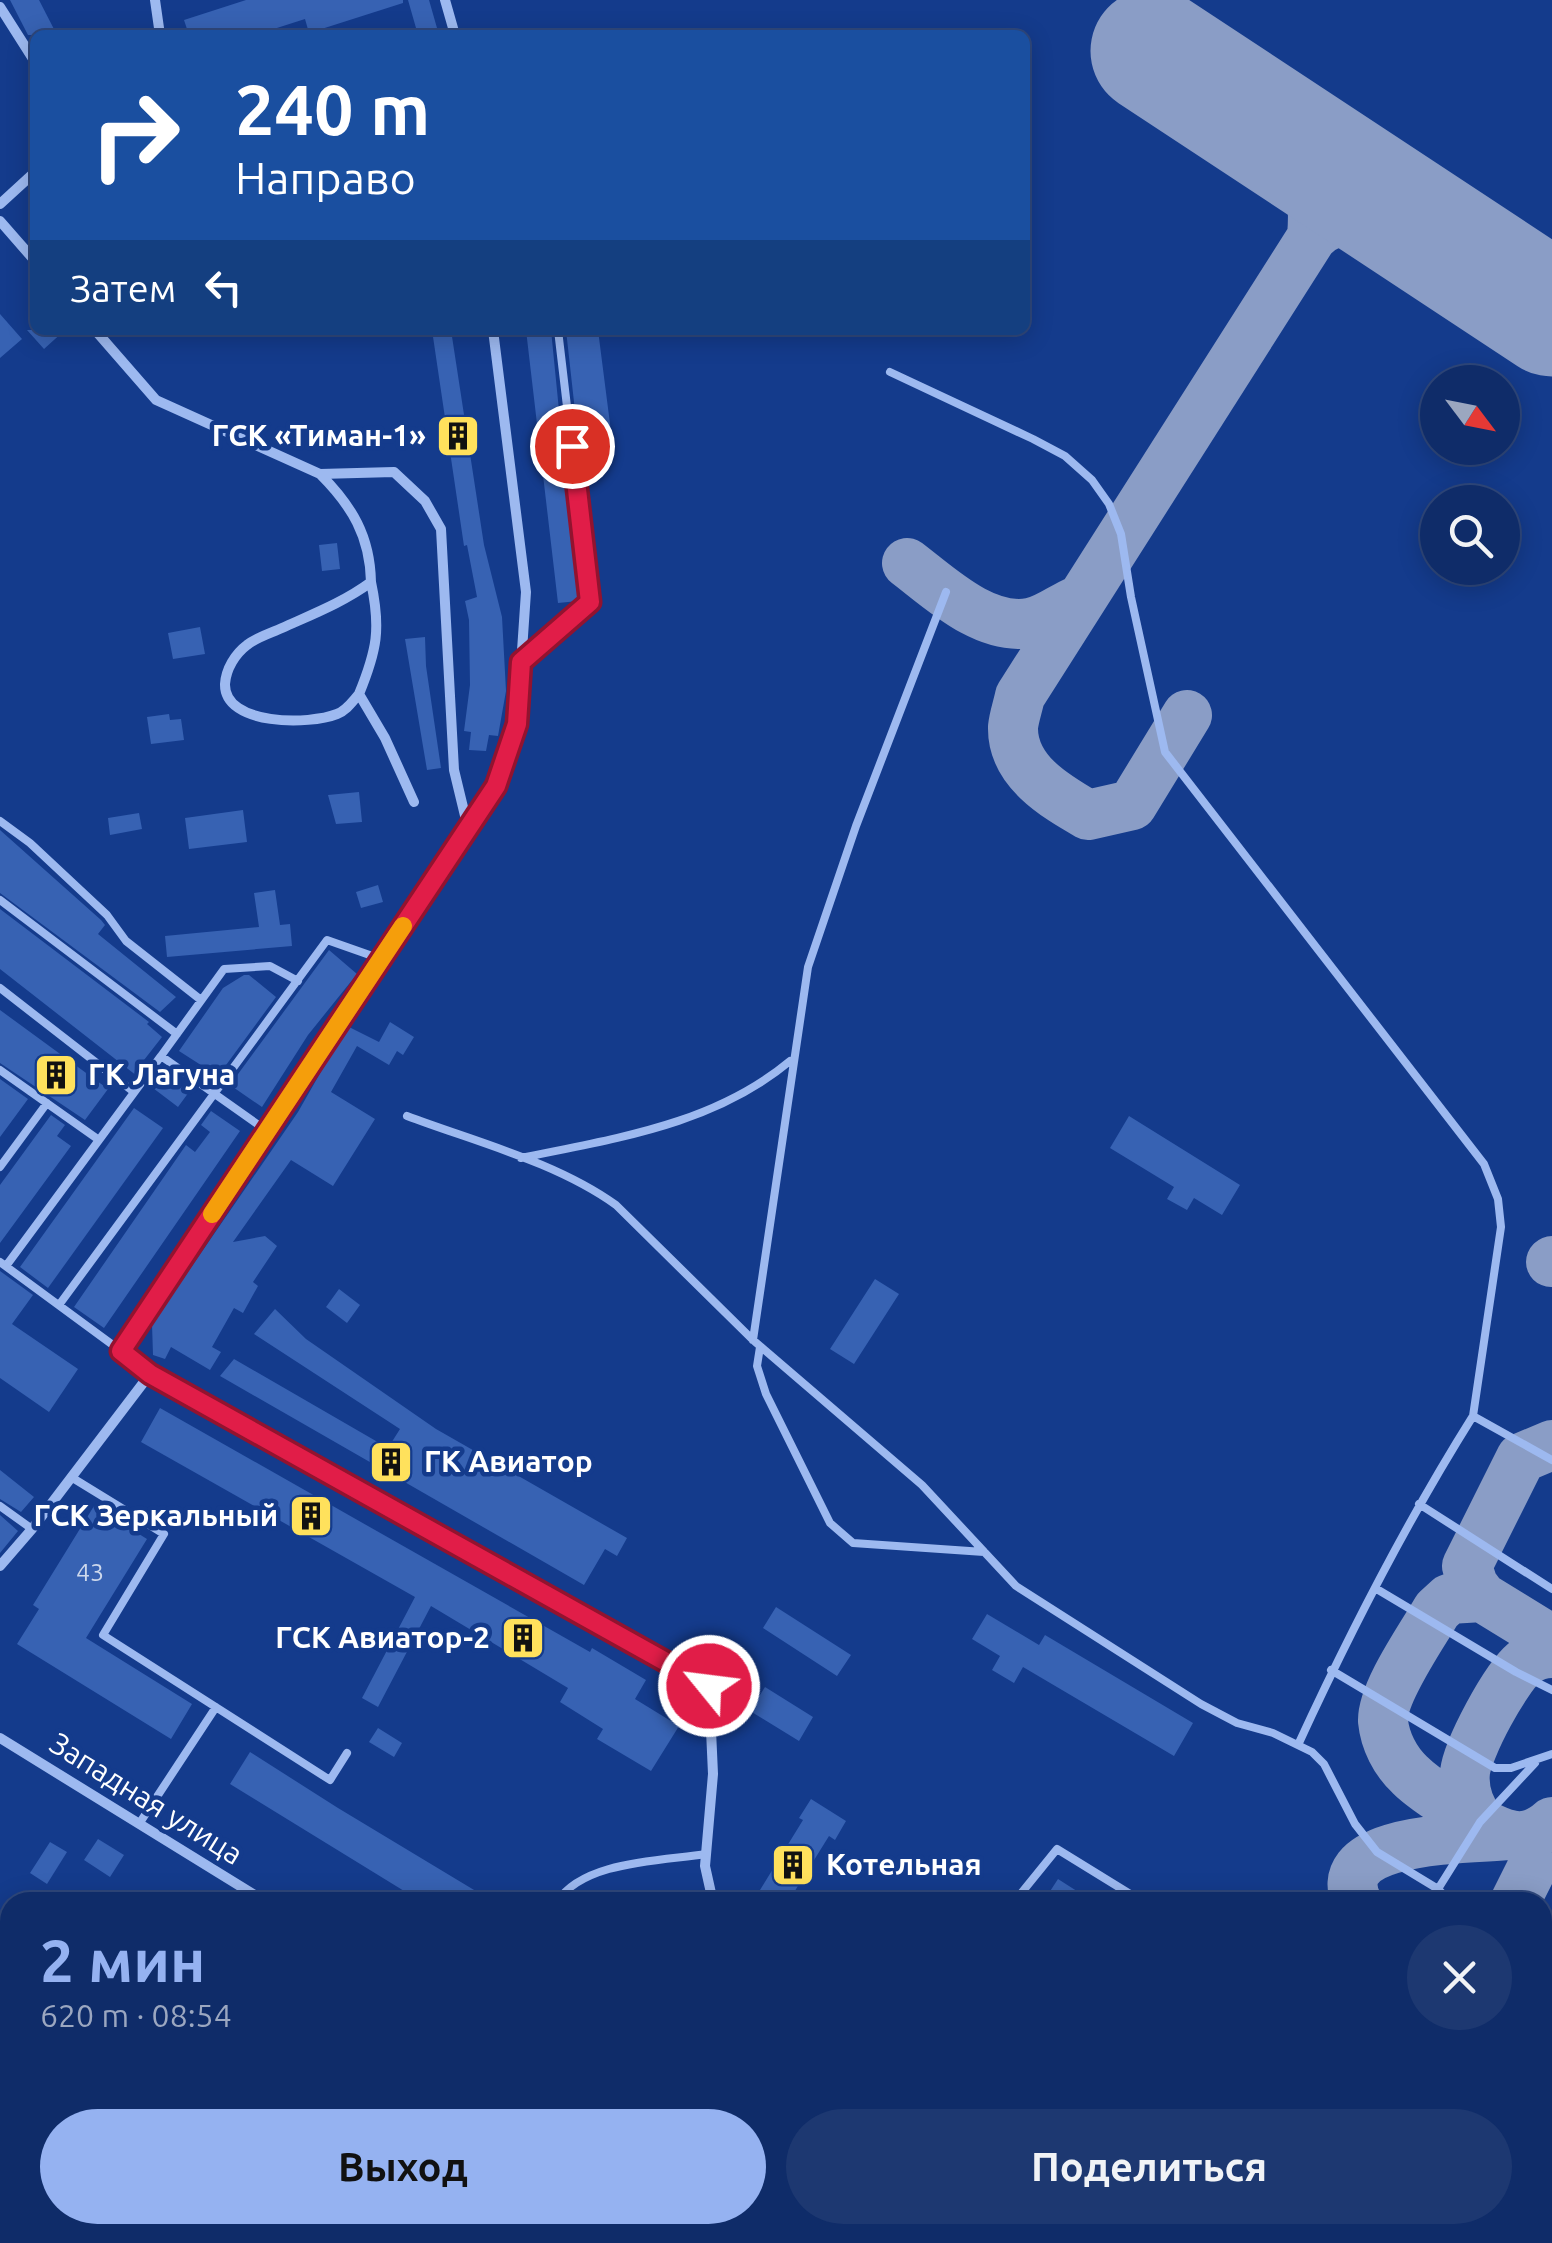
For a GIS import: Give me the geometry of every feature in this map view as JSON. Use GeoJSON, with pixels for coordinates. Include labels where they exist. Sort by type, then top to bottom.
{"type":"FeatureCollection","features":[{"type":"Feature","properties":{"kind":"street"},"geometry":{"type":"LineString","coordinates":[[155,0],[159,30]]}},
{"type":"Feature","properties":{"kind":"street"},"geometry":{"type":"LineString","coordinates":[[446,0],[454,30]]}},
{"type":"Feature","properties":{"kind":"street"},"geometry":{"type":"LineString","coordinates":[[0,7],[30,54]]}},
{"type":"Feature","properties":{"kind":"street"},"geometry":{"type":"LineString","coordinates":[[0,204],[30,177]]}},
{"type":"Feature","properties":{"kind":"street"},"geometry":{"type":"LineString","coordinates":[[0,220],[30,255]]}},
{"type":"Feature","properties":{"kind":"street"},"geometry":{"type":"LineString","coordinates":[[99,335],[156,400],[320,474],[362,526],[370,554],[378,617],[376,653],[359,694],[346,710],[305,722],[249,715],[232,706],[225,686],[231,662],[248,644],[351,596],[371,582]]}},
{"type":"Feature","properties":{"kind":"street"},"geometry":{"type":"LineString","coordinates":[[495,335],[526,592],[517,724],[496,786],[121,1351],[150,1374],[709,1686],[714,1774],[705,1866],[711,1892]]}},
{"type":"Feature","properties":{"kind":"street"},"geometry":{"type":"LineString","coordinates":[[320,474],[394,472],[426,501],[441,530],[454,770],[468,828]]}},
{"type":"Feature","properties":{"kind":"street"},"geometry":{"type":"LineString","coordinates":[[359,694],[385,738],[414,802]]}},
{"type":"Feature","properties":{"kind":"street"},"geometry":{"type":"LineString","coordinates":[[0,1566],[150,1374]]}},
{"type":"Feature","properties":{"kind":"street","name":"Западная улица"},"geometry":{"type":"LineString","coordinates":[[0,1738],[250,1892]]}},
{"type":"Feature","properties":{"kind":"lane"},"geometry":{"type":"LineString","coordinates":[[521,662],[590,602],[559,335]]}},
{"type":"Feature","properties":{"kind":"lane"},"geometry":{"type":"LineString","coordinates":[[890,372],[1065,456],[1092,480],[1109,504],[1121,534],[1165,752],[1484,1164],[1498,1200],[1501,1226],[1473,1416],[1419,1504],[1331,1670],[1298,1744]]}},
{"type":"Feature","properties":{"kind":"lane"},"geometry":{"type":"LineString","coordinates":[[946,592],[856,826],[808,967],[792,1060],[756,1343],[766,1394],[830,1524],[853,1543],[984,1552]]}},
{"type":"Feature","properties":{"kind":"lane"},"geometry":{"type":"LineString","coordinates":[[0,820],[107,915],[126,941],[201,1000]]}},
{"type":"Feature","properties":{"kind":"lane"},"geometry":{"type":"LineString","coordinates":[[0,900],[177,1034]]}},
{"type":"Feature","properties":{"kind":"lane"},"geometry":{"type":"LineString","coordinates":[[59,1305],[328,940],[381,959]]}},
{"type":"Feature","properties":{"kind":"lane"},"geometry":{"type":"LineString","coordinates":[[121,1351],[3,1264],[224,968],[270,966],[298,980]]}},
{"type":"Feature","properties":{"kind":"lane"},"geometry":{"type":"LineString","coordinates":[[0,988],[134,1092]]}},
{"type":"Feature","properties":{"kind":"lane"},"geometry":{"type":"LineString","coordinates":[[161,1056],[267,1131]]}},
{"type":"Feature","properties":{"kind":"lane"},"geometry":{"type":"LineString","coordinates":[[521,1158],[692,1119],[746,1094],[792,1060]]}},
{"type":"Feature","properties":{"kind":"lane"},"geometry":{"type":"LineString","coordinates":[[0,1070],[98,1140]]}},
{"type":"Feature","properties":{"kind":"lane"},"geometry":{"type":"LineString","coordinates":[[0,1166],[47,1104]]}},
{"type":"Feature","properties":{"kind":"lane"},"geometry":{"type":"LineString","coordinates":[[407,1116],[521,1158],[596,1190],[616,1205],[756,1343],[922,1485],[1016,1586],[1200,1704],[1237,1723],[1298,1744],[1324,1764],[1355,1824],[1377,1852],[1441,1892]]}},
{"type":"Feature","properties":{"kind":"lane"},"geometry":{"type":"LineString","coordinates":[[1473,1416],[1552,1460]]}},
{"type":"Feature","properties":{"kind":"lane"},"geometry":{"type":"LineString","coordinates":[[72,1478],[164,1534],[103,1635],[330,1780],[347,1753]]}},
{"type":"Feature","properties":{"kind":"lane"},"geometry":{"type":"LineString","coordinates":[[1419,1504],[1552,1588]]}},
{"type":"Feature","properties":{"kind":"lane"},"geometry":{"type":"LineString","coordinates":[[0,1506],[32,1529]]}},
{"type":"Feature","properties":{"kind":"lane"},"geometry":{"type":"LineString","coordinates":[[1375,1588],[1552,1690]]}},
{"type":"Feature","properties":{"kind":"lane"},"geometry":{"type":"LineString","coordinates":[[1331,1670],[1495,1768],[1511,1768],[1552,1754]]}},
{"type":"Feature","properties":{"kind":"lane"},"geometry":{"type":"LineString","coordinates":[[139,1824],[216,1707]]}},
{"type":"Feature","properties":{"kind":"lane"},"geometry":{"type":"LineString","coordinates":[[1438,1889],[1480,1822],[1538,1759]]}},
{"type":"Feature","properties":{"kind":"lane"},"geometry":{"type":"LineString","coordinates":[[1022,1892],[1057,1850],[1126,1892]]}},
{"type":"Feature","properties":{"kind":"lane"},"geometry":{"type":"LineString","coordinates":[[563,1892],[590,1873],[706,1854]]}},
{"type":"Feature","properties":{"kind":"building"},"geometry":{"type":"Polygon","coordinates":[[[10,0],[39,0],[54,30],[30,30],[28,35],[10,0]]]}},
{"type":"Feature","properties":{"kind":"building"},"geometry":{"type":"Polygon","coordinates":[[[246,0],[403,0],[318,30],[308,30],[305,19],[271,30],[187,30],[184,20],[246,0]]]}},
{"type":"Feature","properties":{"kind":"building"},"geometry":{"type":"Polygon","coordinates":[[[408,0],[429,0],[438,30],[417,30],[408,0]]]}},
{"type":"Feature","properties":{"kind":"building"},"geometry":{"type":"Polygon","coordinates":[[[0,314],[22,339],[0,358],[0,314]]]}},
{"type":"Feature","properties":{"kind":"building"},"geometry":{"type":"Polygon","coordinates":[[[31,335],[59,335],[44,349],[31,335]]]}},
{"type":"Feature","properties":{"kind":"building"},"geometry":{"type":"Polygon","coordinates":[[[433,335],[452,335],[484,545],[502,617],[506,691],[498,736],[489,735],[486,751],[469,750],[471,732],[464,731],[470,685],[465,601],[477,597],[467,545],[464,546],[433,335]]]}},
{"type":"Feature","properties":{"kind":"building"},"geometry":{"type":"Polygon","coordinates":[[[527,335],[551,335],[578,601],[558,603],[527,335]]]}},
{"type":"Feature","properties":{"kind":"building"},"geometry":{"type":"Polygon","coordinates":[[[567,335],[599,335],[614,455],[580,456],[567,335]]]}},
{"type":"Feature","properties":{"kind":"building"},"geometry":{"type":"Polygon","coordinates":[[[337,543],[340,569],[322,571],[319,545],[337,543]]]}},
{"type":"Feature","properties":{"kind":"building"},"geometry":{"type":"Polygon","coordinates":[[[200,627],[205,654],[173,659],[168,633],[200,627]]]}},
{"type":"Feature","properties":{"kind":"building"},"geometry":{"type":"Polygon","coordinates":[[[425,637],[441,768],[427,770],[405,639],[425,637]]]}},
{"type":"Feature","properties":{"kind":"building"},"geometry":{"type":"Polygon","coordinates":[[[169,714],[170,720],[181,719],[184,740],[151,744],[147,717],[169,714]]]}},
{"type":"Feature","properties":{"kind":"building"},"geometry":{"type":"Polygon","coordinates":[[[359,792],[362,822],[336,824],[328,795],[359,792]]]}},
{"type":"Feature","properties":{"kind":"building"},"geometry":{"type":"Polygon","coordinates":[[[243,810],[247,842],[189,849],[185,818],[243,810]]]}},
{"type":"Feature","properties":{"kind":"building"},"geometry":{"type":"Polygon","coordinates":[[[139,813],[142,829],[110,835],[108,818],[139,813]]]}},
{"type":"Feature","properties":{"kind":"building"},"geometry":{"type":"Polygon","coordinates":[[[0,830],[101,920],[105,925],[98,934],[176,997],[160,1012],[0,893],[0,830]]]}},
{"type":"Feature","properties":{"kind":"building"},"geometry":{"type":"Polygon","coordinates":[[[378,885],[383,902],[361,908],[356,892],[378,885]]]}},
{"type":"Feature","properties":{"kind":"building"},"geometry":{"type":"Polygon","coordinates":[[[275,890],[280,925],[290,924],[292,946],[167,957],[165,936],[259,927],[254,893],[275,890]]]}},
{"type":"Feature","properties":{"kind":"building"},"geometry":{"type":"Polygon","coordinates":[[[0,909],[149,1022],[162,1037],[137,1076],[0,969],[0,909]]]}},
{"type":"Feature","properties":{"kind":"building"},"geometry":{"type":"Polygon","coordinates":[[[329,950],[357,974],[308,1035],[262,1107],[230,1085],[329,950]]]}},
{"type":"Feature","properties":{"kind":"building"},"geometry":{"type":"Polygon","coordinates":[[[244,975],[276,997],[218,1076],[179,1051],[223,988],[244,975]]]}},
{"type":"Feature","properties":{"kind":"building","name":"ГК Лагуна"},"geometry":{"type":"Polygon","coordinates":[[[0,1010],[108,1089],[85,1120],[0,1063],[0,1010]]]}},
{"type":"Feature","properties":{"kind":"building"},"geometry":{"type":"Polygon","coordinates":[[[390,1022],[414,1037],[403,1055],[397,1051],[389,1065],[357,1046],[331,1092],[375,1119],[333,1186],[291,1160],[233,1242],[265,1236],[277,1246],[253,1282],[258,1286],[243,1313],[234,1308],[212,1347],[221,1352],[210,1370],[171,1347],[165,1359],[153,1355],[152,1324],[298,1112],[347,1026],[379,1042],[390,1022]]]}},
{"type":"Feature","properties":{"kind":"building"},"geometry":{"type":"Polygon","coordinates":[[[159,1071],[189,1092],[178,1107],[149,1085],[159,1071]]]}},
{"type":"Feature","properties":{"kind":"building"},"geometry":{"type":"Polygon","coordinates":[[[0,1079],[28,1099],[0,1137],[0,1079]]]}},
{"type":"Feature","properties":{"kind":"building"},"geometry":{"type":"Polygon","coordinates":[[[134,1108],[163,1128],[48,1288],[20,1267],[134,1108]]]}},
{"type":"Feature","properties":{"kind":"building"},"geometry":{"type":"Polygon","coordinates":[[[211,1111],[240,1131],[104,1328],[74,1307],[186,1145],[195,1152],[210,1132],[201,1125],[211,1111]]]}},
{"type":"Feature","properties":{"kind":"building"},"geometry":{"type":"Polygon","coordinates":[[[51,1115],[65,1125],[57,1136],[71,1146],[0,1243],[0,1185],[51,1115]]]}},
{"type":"Feature","properties":{"kind":"building"},"geometry":{"type":"Polygon","coordinates":[[[1129,1116],[1240,1185],[1222,1215],[1194,1198],[1187,1210],[1167,1199],[1174,1187],[1110,1148],[1129,1116]]]}},
{"type":"Feature","properties":{"kind":"building"},"geometry":{"type":"Polygon","coordinates":[[[0,1271],[33,1295],[12,1324],[78,1369],[49,1412],[0,1378],[0,1271]]]}},
{"type":"Feature","properties":{"kind":"building"},"geometry":{"type":"Polygon","coordinates":[[[875,1279],[899,1294],[854,1364],[830,1349],[875,1279]]]}},
{"type":"Feature","properties":{"kind":"building"},"geometry":{"type":"Polygon","coordinates":[[[339,1289],[360,1305],[347,1323],[326,1307],[339,1289]]]}},
{"type":"Feature","properties":{"kind":"building"},"geometry":{"type":"Polygon","coordinates":[[[275,1309],[306,1339],[436,1429],[627,1538],[617,1556],[605,1549],[584,1585],[220,1376],[234,1359],[388,1448],[400,1429],[254,1334],[275,1309]]]}},
{"type":"Feature","properties":{"kind":"building"},"geometry":{"type":"Polygon","coordinates":[[[160,1408],[646,1680],[635,1699],[679,1726],[651,1771],[597,1739],[603,1729],[560,1702],[568,1688],[431,1606],[378,1707],[362,1698],[415,1597],[141,1442],[160,1408]]]}},
{"type":"Feature","properties":{"kind":"building"},"geometry":{"type":"Polygon","coordinates":[[[0,1470],[34,1497],[21,1512],[0,1499],[0,1470]]]}},
{"type":"Feature","properties":{"kind":"building"},"geometry":{"type":"Polygon","coordinates":[[[94,1506],[147,1539],[86,1638],[192,1704],[171,1739],[17,1644],[39,1609],[33,1605],[94,1506]]]}},
{"type":"Feature","properties":{"kind":"building"},"geometry":{"type":"Polygon","coordinates":[[[0,1515],[18,1531],[0,1553],[0,1515]]]}},
{"type":"Feature","properties":{"kind":"building"},"geometry":{"type":"Polygon","coordinates":[[[776,1607],[851,1655],[837,1676],[763,1628],[776,1607]]]}},
{"type":"Feature","properties":{"kind":"building"},"geometry":{"type":"Polygon","coordinates":[[[987,1614],[1039,1645],[1045,1635],[1193,1723],[1174,1756],[1023,1667],[1014,1683],[992,1670],[1000,1656],[972,1639],[987,1614]]]}},
{"type":"Feature","properties":{"kind":"building"},"geometry":{"type":"Polygon","coordinates":[[[765,1687],[813,1717],[799,1741],[750,1711],[765,1687]]]}},
{"type":"Feature","properties":{"kind":"building"},"geometry":{"type":"Polygon","coordinates":[[[378,1728],[402,1743],[394,1757],[369,1742],[378,1728]]]}},
{"type":"Feature","properties":{"kind":"building"},"geometry":{"type":"Polygon","coordinates":[[[250,1752],[477,1892],[406,1892],[230,1784],[250,1752]]]}},
{"type":"Feature","properties":{"kind":"building","name":"Котельная"},"geometry":{"type":"Polygon","coordinates":[[[811,1799],[846,1821],[835,1840],[829,1836],[794,1892],[764,1892],[760,1890],[803,1820],[799,1818],[811,1799]]]}},
{"type":"Feature","properties":{"kind":"building"},"geometry":{"type":"Polygon","coordinates":[[[98,1839],[124,1855],[110,1877],[84,1860],[98,1839]]]}},
{"type":"Feature","properties":{"kind":"building"},"geometry":{"type":"Polygon","coordinates":[[[50,1842],[67,1852],[47,1884],[30,1873],[50,1842]]]}},
{"type":"Feature","properties":{"kind":"building"},"geometry":{"type":"Polygon","coordinates":[[[1058,1879],[1078,1892],[1050,1892],[1058,1879]]]}},
{"type":"Feature","properties":{"kind":"taxiway"},"geometry":{"type":"LineString","coordinates":[[1281,135],[1308,183],[1313,207],[1312,237]]}},
{"type":"Feature","properties":{"kind":"taxiway"},"geometry":{"type":"LineString","coordinates":[[1187,715],[1132,805],[1088,815],[1062,799],[1028,769],[1020,757],[1013,727],[1020,696],[1312,237],[1335,222],[1359,216],[1410,221]]}},
{"type":"Feature","properties":{"kind":"taxiway"},"geometry":{"type":"LineString","coordinates":[[907,563],[948,595],[996,621],[1030,623],[1079,600]]}},
{"type":"Feature","properties":{"kind":"taxiway"},"geometry":{"type":"LineString","coordinates":[[1552,1445],[1521,1458],[1467,1566],[1482,1597],[1552,1640]]}},
{"type":"Feature","properties":{"kind":"taxiway"},"geometry":{"type":"LineString","coordinates":[[1482,1597],[1449,1599],[1437,1610],[1389,1695],[1383,1721],[1386,1736],[1395,1757],[1410,1775],[1487,1826],[1510,1835],[1527,1836],[1552,1822]]}},
{"type":"Feature","properties":{"kind":"taxiway"},"geometry":{"type":"LineString","coordinates":[[1480,1822],[1465,1786],[1473,1747],[1516,1671],[1530,1658],[1552,1653]]}},
{"type":"Feature","properties":{"kind":"taxiway"},"geometry":{"type":"LineString","coordinates":[[1520,1892],[1552,1828]]}},
{"type":"Feature","properties":{"kind":"taxiway"},"geometry":{"type":"LineString","coordinates":[[1355,1892],[1353,1880],[1362,1864],[1382,1852],[1437,1840],[1510,1835]]}},
{"type":"Feature","properties":{"kind":"runway"},"geometry":{"type":"LineString","coordinates":[[1153,51],[1552,314]]}},
{"type":"Feature","properties":{"kind":"slow traffic"},"geometry":{"type":"LineString","coordinates":[[212,1214],[403,926]]}},
{"type":"Feature","properties":{"kind":"place","name":"ГСК «Тиман-1»"},"geometry":{"type":"Point","coordinates":[458,436]}},
{"type":"Feature","properties":{"kind":"place","name":"ГК Лагуна"},"geometry":{"type":"Point","coordinates":[56,1075]}},
{"type":"Feature","properties":{"kind":"place","name":"ГК Авиатор"},"geometry":{"type":"Point","coordinates":[391,1462]}},
{"type":"Feature","properties":{"kind":"place","name":"ГСК Зеркальный"},"geometry":{"type":"Point","coordinates":[311,1516]}},
{"type":"Feature","properties":{"kind":"place","name":"ГСК Авиатор-2"},"geometry":{"type":"Point","coordinates":[523,1638]}},
{"type":"Feature","properties":{"kind":"place","name":"Котельная"},"geometry":{"type":"Point","coordinates":[793,1865]}},
{"type":"Feature","properties":{"kind":"route"},"geometry":{"type":"LineString","coordinates":[[572,446],[590,602],[521,662],[517,724],[496,786],[121,1351],[150,1374],[709,1686]]}}]}
